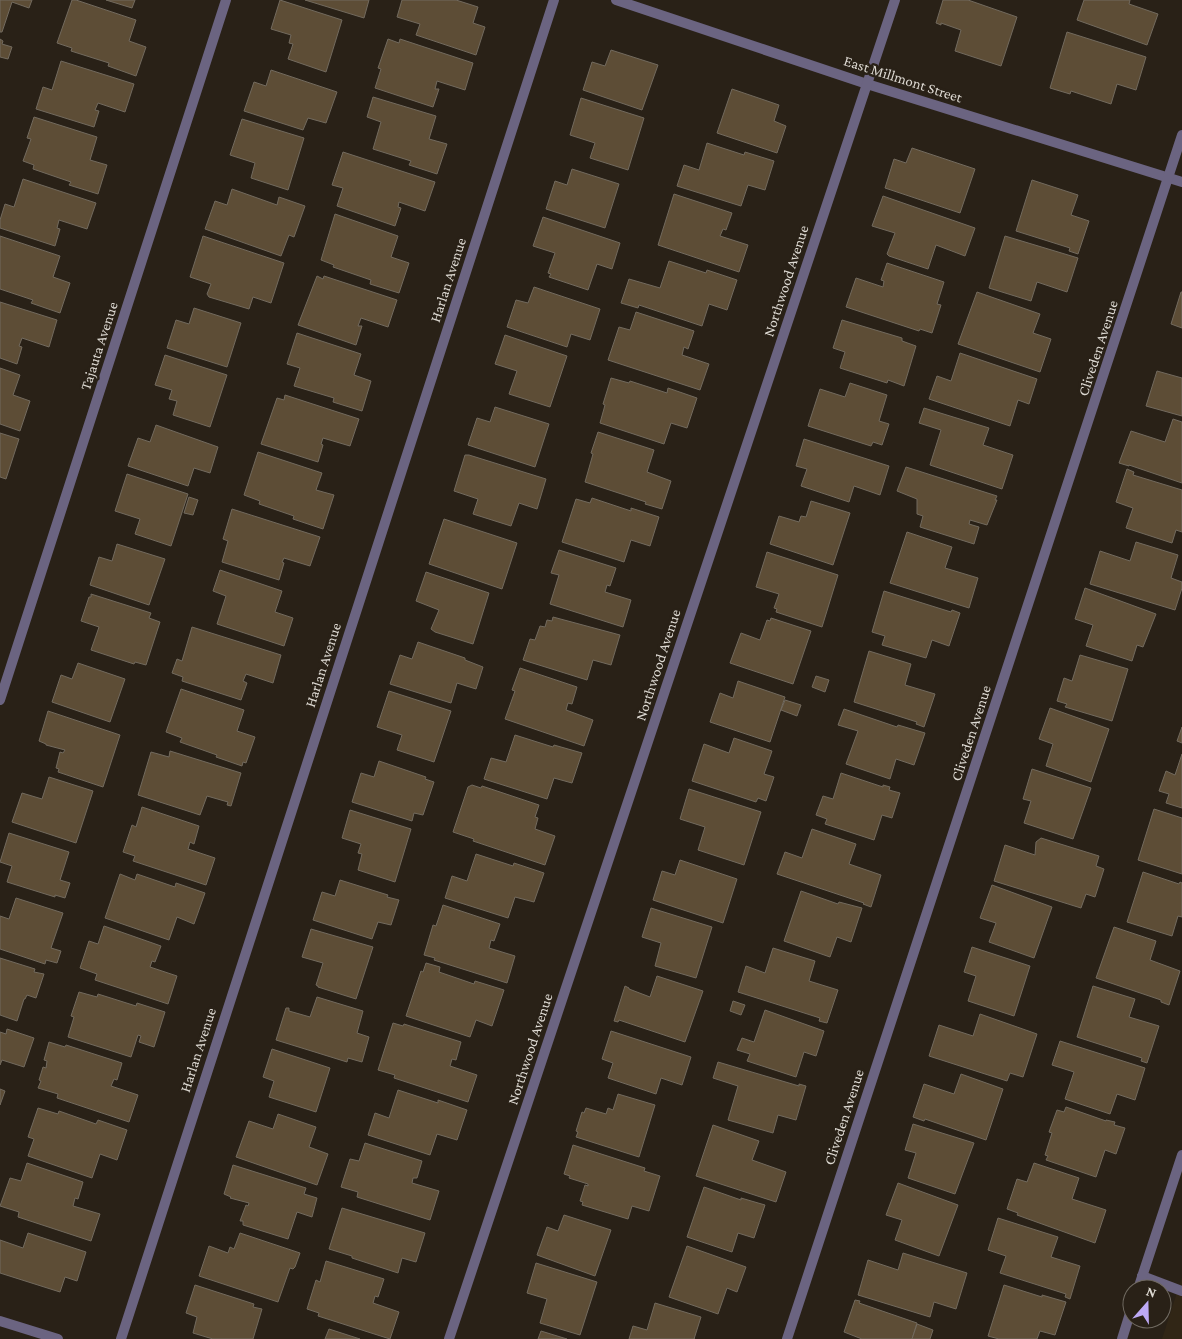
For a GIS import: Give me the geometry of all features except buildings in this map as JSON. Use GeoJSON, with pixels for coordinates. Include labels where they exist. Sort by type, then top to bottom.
{"type":"FeatureCollection","features":[{"type":"Feature","properties":{"kind":"street","name":"Tajauta Avenue"},"geometry":{"type":"LineString","coordinates":[[0,700],[226,0]]}},
{"type":"Feature","properties":{"kind":"street","name":"Harlan Avenue"},"geometry":{"type":"LineString","coordinates":[[121,1339],[554,0]]}},
{"type":"Feature","properties":{"kind":"street","name":"East Millmont Street"},"geometry":{"type":"LineString","coordinates":[[616,0],[867,84],[1182,182]]}},
{"type":"Feature","properties":{"kind":"street","name":"Northwood Avenue"},"geometry":{"type":"LineString","coordinates":[[449,1339],[895,0]]}},
{"type":"Feature","properties":{"kind":"street","name":"Cliveden Avenue"},"geometry":{"type":"LineString","coordinates":[[787,1339],[1182,135]]}},
{"type":"Feature","properties":{"kind":"street"},"geometry":{"type":"LineString","coordinates":[[1141,1279],[1182,1155]]}},
{"type":"Feature","properties":{"kind":"street"},"geometry":{"type":"LineString","coordinates":[[1142,1276],[1182,1291]]}},
{"type":"Feature","properties":{"kind":"street"},"geometry":{"type":"LineString","coordinates":[[0,1321],[58,1339]]}},
{"type":"Feature","properties":{"kind":"shaded area"},"geometry":{"type":"Polygon","coordinates":[[[1182,1277],[1182,1339],[1162,1339],[1165,1329],[1172,1329],[1172,1308],[1182,1277]]]}}]}
